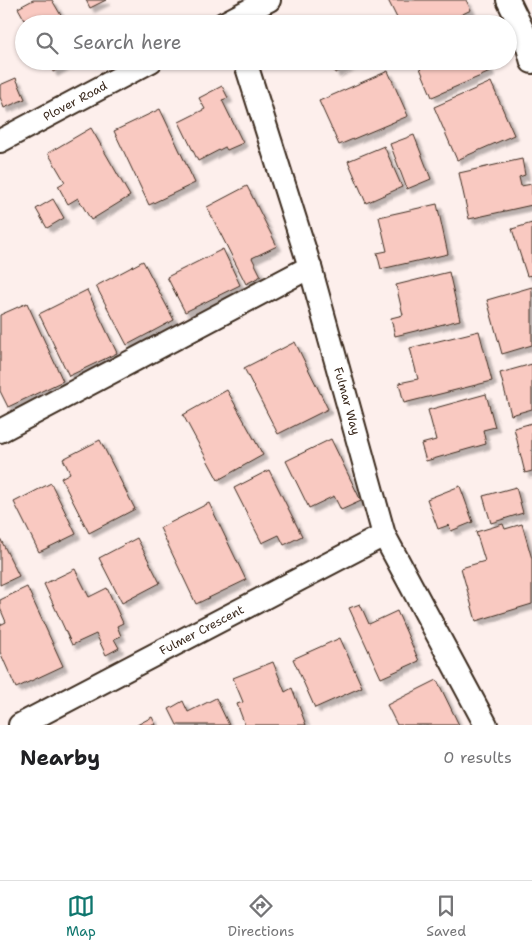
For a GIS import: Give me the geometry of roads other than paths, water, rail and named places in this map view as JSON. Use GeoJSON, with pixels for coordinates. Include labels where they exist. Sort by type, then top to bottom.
{"type":"FeatureCollection","features":[{"type":"Feature","properties":{"kind":"street"},"geometry":{"type":"LineString","coordinates":[[242,15],[269,0]]}},
{"type":"Feature","properties":{"kind":"street"},"geometry":{"type":"LineString","coordinates":[[508,0],[515,15]]}},
{"type":"Feature","properties":{"kind":"street"},"geometry":{"type":"LineString","coordinates":[[517,19],[524,33],[532,62]]}},
{"type":"Feature","properties":{"kind":"street","name":"Plover Road"},"geometry":{"type":"LineString","coordinates":[[0,140],[134,70]]}},
{"type":"Feature","properties":{"kind":"street","name":"Fulmar Way"},"geometry":{"type":"LineString","coordinates":[[247,70],[310,267],[384,535],[486,725]]}},
{"type":"Feature","properties":{"kind":"street"},"geometry":{"type":"LineString","coordinates":[[0,432],[310,267]]}},
{"type":"Feature","properties":{"kind":"street","name":"Fulmer Crescent"},"geometry":{"type":"LineString","coordinates":[[20,725],[384,535]]}}]}
